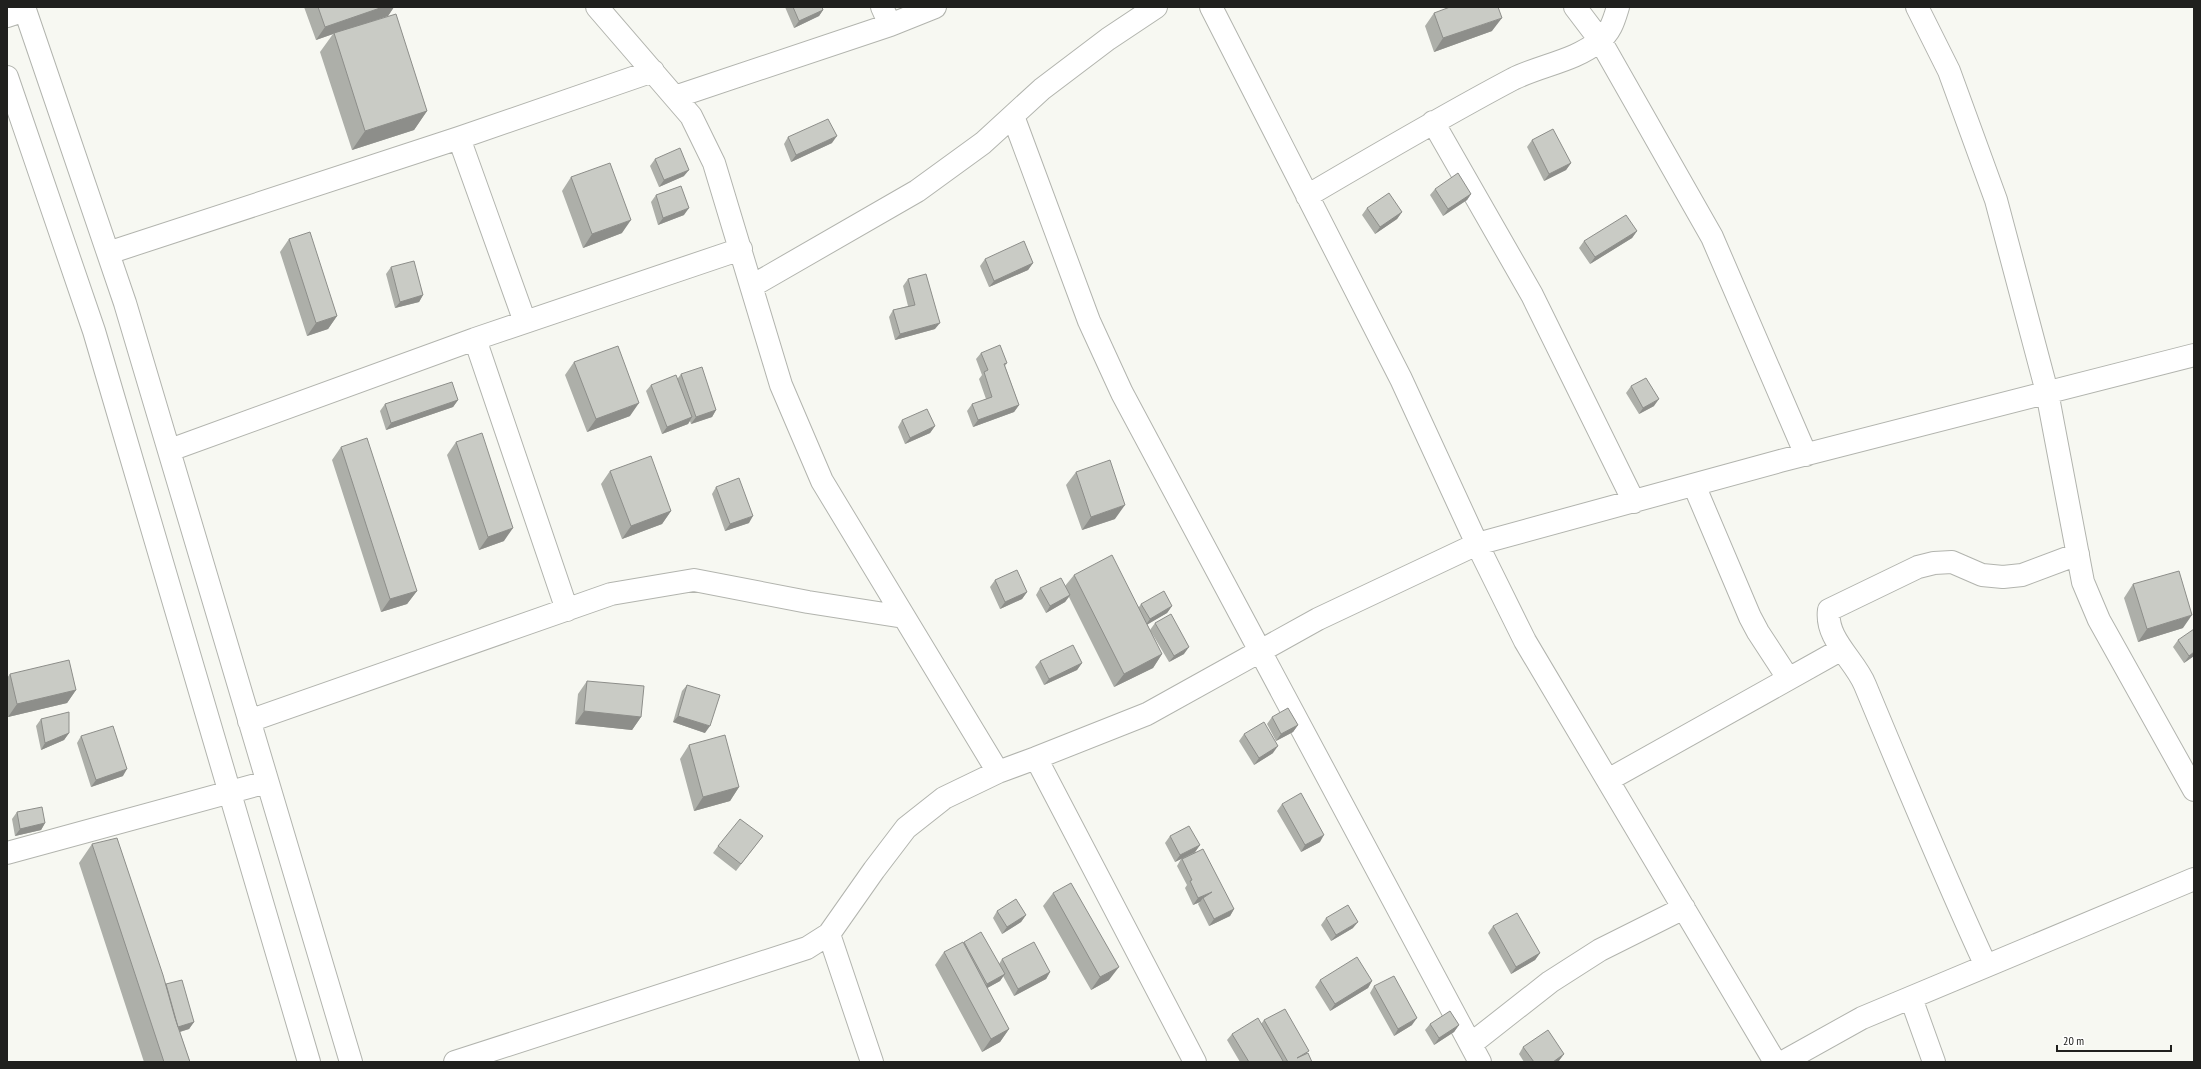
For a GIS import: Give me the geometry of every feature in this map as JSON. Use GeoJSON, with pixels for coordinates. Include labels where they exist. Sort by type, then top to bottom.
{"type":"FeatureCollection","features":[{"type":"Feature","properties":{"kind":"street"},"geometry":{"type":"LineString","coordinates":[[597,7],[690,116],[714,163],[781,385],[822,481],[998,772]]}},
{"type":"Feature","properties":{"kind":"street"},"geometry":{"type":"LineString","coordinates":[[675,97],[886,16],[935,7]]}},
{"type":"Feature","properties":{"kind":"street"},"geometry":{"type":"LineString","coordinates":[[752,286],[917,191],[983,143],[1042,89],[1108,40],[1156,7]]}},
{"type":"Feature","properties":{"kind":"street"},"geometry":{"type":"LineString","coordinates":[[1211,7],[1401,379],[1477,544],[1525,641],[1775,1062]]}},
{"type":"Feature","properties":{"kind":"street"},"geometry":{"type":"LineString","coordinates":[[1576,7],[1600,40],[1712,237],[1806,455]]}},
{"type":"Feature","properties":{"kind":"street"},"geometry":{"type":"LineString","coordinates":[[1307,196],[1433,122],[1515,78],[1586,50],[1600,40],[1611,28],[1618,7]]}},
{"type":"Feature","properties":{"kind":"street"},"geometry":{"type":"LineString","coordinates":[[1917,7],[1949,71],[1996,200],[2047,392],[2083,582],[2099,620],[2194,790]]}},
{"type":"Feature","properties":{"kind":"street"},"geometry":{"type":"LineString","coordinates":[[19,11],[125,303],[351,1062]]}},
{"type":"Feature","properties":{"kind":"street"},"geometry":{"type":"LineString","coordinates":[[108,253],[459,138],[653,71]]}},
{"type":"Feature","properties":{"kind":"street"},"geometry":{"type":"LineString","coordinates":[[7,77],[94,331],[309,1062]]}},
{"type":"Feature","properties":{"kind":"street"},"geometry":{"type":"LineString","coordinates":[[1013,116],[1089,321],[1122,393],[1476,1053],[1550,982],[1600,950],[1684,908]]}},
{"type":"Feature","properties":{"kind":"street"},"geometry":{"type":"LineString","coordinates":[[1433,122],[1532,295],[1634,502]]}},
{"type":"Feature","properties":{"kind":"street"},"geometry":{"type":"LineString","coordinates":[[459,138],[525,322]]}},
{"type":"Feature","properties":{"kind":"street"},"geometry":{"type":"LineString","coordinates":[[170,450],[475,339],[741,249]]}},
{"type":"Feature","properties":{"kind":"street"},"geometry":{"type":"LineString","coordinates":[[475,339],[568,610]]}},
{"type":"Feature","properties":{"kind":"street"},"geometry":{"type":"LineString","coordinates":[[455,1062],[808,948],[829,934],[874,870],[906,828],[944,798],[998,772],[1147,714],[1318,619],[1477,544],[1806,455],[2194,355]]}},
{"type":"Feature","properties":{"kind":"street"},"geometry":{"type":"LineString","coordinates":[[1694,485],[1750,617],[1788,678]]}},
{"type":"Feature","properties":{"kind":"street"},"geometry":{"type":"LineString","coordinates":[[1986,966],[1950,887],[1863,681],[1830,630],[1828,610],[1918,567],[1934,563],[1952,562],[1982,575],[2003,577],[2022,575],[2078,554]]}},
{"type":"Feature","properties":{"kind":"street"},"geometry":{"type":"LineString","coordinates":[[249,721],[611,594],[694,580],[808,602],[904,617]]}},
{"type":"Feature","properties":{"kind":"street"},"geometry":{"type":"LineString","coordinates":[[1608,780],[1842,648]]}},
{"type":"Feature","properties":{"kind":"street"},"geometry":{"type":"LineString","coordinates":[[1036,758],[1195,1062]]}},
{"type":"Feature","properties":{"kind":"street"},"geometry":{"type":"LineString","coordinates":[[7,853],[267,782]]}},
{"type":"Feature","properties":{"kind":"street"},"geometry":{"type":"LineString","coordinates":[[1783,1062],[1862,1018],[2194,879]]}},
{"type":"Feature","properties":{"kind":"street"},"geometry":{"type":"LineString","coordinates":[[829,934],[872,1062]]}},
{"type":"Feature","properties":{"kind":"street"},"geometry":{"type":"LineString","coordinates":[[1911,998],[1934,1062]]}},
{"type":"Feature","properties":{"kind":"building"},"geometry":{"type":"Polygon","coordinates":[[[318,7],[383,7],[325,27],[318,7]]]}},
{"type":"Feature","properties":{"kind":"building"},"geometry":{"type":"Polygon","coordinates":[[[793,7],[822,7],[823,10],[799,21],[793,7]]]}},
{"type":"Feature","properties":{"kind":"building"},"geometry":{"type":"Polygon","coordinates":[[[1450,7],[1498,7],[1502,18],[1443,38],[1434,13],[1450,7]]]}},
{"type":"Feature","properties":{"kind":"building"},"geometry":{"type":"Polygon","coordinates":[[[396,14],[427,111],[365,131],[334,33],[396,14]]]}},
{"type":"Feature","properties":{"kind":"building"},"geometry":{"type":"Polygon","coordinates":[[[828,119],[837,136],[796,155],[788,137],[828,119]]]}},
{"type":"Feature","properties":{"kind":"building"},"geometry":{"type":"Polygon","coordinates":[[[1553,129],[1571,163],[1549,174],[1532,140],[1553,129]]]}},
{"type":"Feature","properties":{"kind":"building"},"geometry":{"type":"Polygon","coordinates":[[[680,148],[689,170],[664,180],[655,159],[680,148]]]}},
{"type":"Feature","properties":{"kind":"building"},"geometry":{"type":"Polygon","coordinates":[[[610,163],[631,220],[592,234],[571,177],[610,163]]]}},
{"type":"Feature","properties":{"kind":"building"},"geometry":{"type":"Polygon","coordinates":[[[1458,173],[1471,194],[1448,209],[1435,189],[1458,173]]]}},
{"type":"Feature","properties":{"kind":"building"},"geometry":{"type":"Polygon","coordinates":[[[681,186],[689,208],[663,218],[656,195],[681,186]]]}},
{"type":"Feature","properties":{"kind":"building"},"geometry":{"type":"Polygon","coordinates":[[[1389,193],[1402,212],[1380,227],[1367,208],[1389,193]]]}},
{"type":"Feature","properties":{"kind":"building"},"geometry":{"type":"Polygon","coordinates":[[[1626,215],[1637,231],[1595,257],[1584,241],[1626,215]]]}},
{"type":"Feature","properties":{"kind":"building"},"geometry":{"type":"Polygon","coordinates":[[[310,232],[337,316],[316,323],[289,239],[310,232]]]}},
{"type":"Feature","properties":{"kind":"building"},"geometry":{"type":"Polygon","coordinates":[[[1024,241],[1033,263],[994,281],[985,259],[1024,241]]]}},
{"type":"Feature","properties":{"kind":"building"},"geometry":{"type":"Polygon","coordinates":[[[414,261],[423,295],[400,302],[391,267],[414,261]]]}},
{"type":"Feature","properties":{"kind":"building"},"geometry":{"type":"Polygon","coordinates":[[[926,274],[940,323],[900,334],[893,310],[915,305],[908,279],[926,274]]]}},
{"type":"Feature","properties":{"kind":"building"},"geometry":{"type":"Polygon","coordinates":[[[1000,345],[1007,363],[1004,364],[1019,405],[978,420],[972,404],[992,397],[984,372],[988,370],[981,353],[1000,345]]]}},
{"type":"Feature","properties":{"kind":"building"},"geometry":{"type":"Polygon","coordinates":[[[618,346],[639,403],[596,419],[574,362],[618,346]]]}},
{"type":"Feature","properties":{"kind":"building"},"geometry":{"type":"Polygon","coordinates":[[[702,367],[716,410],[696,417],[681,374],[702,367]]]}},
{"type":"Feature","properties":{"kind":"building"},"geometry":{"type":"Polygon","coordinates":[[[676,375],[692,417],[667,427],[651,385],[676,375]]]}},
{"type":"Feature","properties":{"kind":"building"},"geometry":{"type":"Polygon","coordinates":[[[1646,378],[1659,399],[1643,408],[1631,386],[1646,378]]]}},
{"type":"Feature","properties":{"kind":"building"},"geometry":{"type":"Polygon","coordinates":[[[452,382],[458,400],[391,423],[385,404],[452,382]]]}},
{"type":"Feature","properties":{"kind":"building"},"geometry":{"type":"Polygon","coordinates":[[[927,409],[935,426],[910,438],[902,420],[927,409]]]}},
{"type":"Feature","properties":{"kind":"building"},"geometry":{"type":"Polygon","coordinates":[[[482,433],[513,528],[488,537],[456,442],[482,433]]]}},
{"type":"Feature","properties":{"kind":"building"},"geometry":{"type":"Polygon","coordinates":[[[367,438],[417,591],[390,599],[341,447],[367,438]]]}},
{"type":"Feature","properties":{"kind":"building"},"geometry":{"type":"Polygon","coordinates":[[[651,456],[671,511],[631,526],[610,471],[651,456]]]}},
{"type":"Feature","properties":{"kind":"building"},"geometry":{"type":"Polygon","coordinates":[[[1110,460],[1125,505],[1091,517],[1076,472],[1110,460]]]}},
{"type":"Feature","properties":{"kind":"building"},"geometry":{"type":"Polygon","coordinates":[[[739,478],[753,516],[730,524],[716,487],[739,478]]]}},
{"type":"Feature","properties":{"kind":"building"},"geometry":{"type":"Polygon","coordinates":[[[1112,555],[1162,654],[1124,674],[1074,575],[1112,555]]]}},
{"type":"Feature","properties":{"kind":"building"},"geometry":{"type":"Polygon","coordinates":[[[1017,570],[1027,592],[1005,602],[995,580],[1017,570]]]}},
{"type":"Feature","properties":{"kind":"building"},"geometry":{"type":"Polygon","coordinates":[[[2179,571],[2192,615],[2147,629],[2133,584],[2179,571]]]}},
{"type":"Feature","properties":{"kind":"building"},"geometry":{"type":"Polygon","coordinates":[[[1061,578],[1070,595],[1050,606],[1040,588],[1061,578]]]}},
{"type":"Feature","properties":{"kind":"building"},"geometry":{"type":"Polygon","coordinates":[[[1164,591],[1172,606],[1150,619],[1141,604],[1164,591]]]}},
{"type":"Feature","properties":{"kind":"building"},"geometry":{"type":"Polygon","coordinates":[[[1171,614],[1189,647],[1174,656],[1155,623],[1171,614]]]}},
{"type":"Feature","properties":{"kind":"building"},"geometry":{"type":"Polygon","coordinates":[[[2194,629],[2194,652],[2189,656],[2178,640],[2194,629]]]}},
{"type":"Feature","properties":{"kind":"building"},"geometry":{"type":"Polygon","coordinates":[[[1073,645],[1082,663],[1049,679],[1040,661],[1073,645]]]}},
{"type":"Feature","properties":{"kind":"building"},"geometry":{"type":"Polygon","coordinates":[[[69,660],[76,690],[17,704],[10,674],[69,660]]]}},
{"type":"Feature","properties":{"kind":"building"},"geometry":{"type":"Polygon","coordinates":[[[587,681],[644,686],[641,717],[584,711],[587,681]]]}},
{"type":"Feature","properties":{"kind":"building"},"geometry":{"type":"Polygon","coordinates":[[[687,685],[720,695],[710,726],[678,716],[687,685]]]}},
{"type":"Feature","properties":{"kind":"building"},"geometry":{"type":"Polygon","coordinates":[[[1288,708],[1298,725],[1281,734],[1272,717],[1288,708]]]}},
{"type":"Feature","properties":{"kind":"building"},"geometry":{"type":"Polygon","coordinates":[[[69,712],[69,733],[45,743],[41,719],[69,712]]]}},
{"type":"Feature","properties":{"kind":"building"},"geometry":{"type":"Polygon","coordinates":[[[1264,722],[1278,746],[1259,758],[1244,734],[1264,722]]]}},
{"type":"Feature","properties":{"kind":"building"},"geometry":{"type":"Polygon","coordinates":[[[113,726],[127,769],[96,780],[81,736],[113,726]]]}},
{"type":"Feature","properties":{"kind":"building"},"geometry":{"type":"Polygon","coordinates":[[[725,735],[739,787],[703,797],[689,745],[725,735]]]}},
{"type":"Feature","properties":{"kind":"building"},"geometry":{"type":"Polygon","coordinates":[[[1301,793],[1324,835],[1305,845],[1282,804],[1301,793]]]}},
{"type":"Feature","properties":{"kind":"building"},"geometry":{"type":"Polygon","coordinates":[[[42,807],[45,823],[20,829],[17,812],[42,807]]]}},
{"type":"Feature","properties":{"kind":"building"},"geometry":{"type":"Polygon","coordinates":[[[740,819],[763,836],[741,864],[718,846],[740,819]]]}},
{"type":"Feature","properties":{"kind":"building"},"geometry":{"type":"Polygon","coordinates":[[[1189,826],[1200,845],[1180,855],[1170,836],[1189,826]]]}},
{"type":"Feature","properties":{"kind":"building"},"geometry":{"type":"Polygon","coordinates":[[[117,838],[163,975],[175,1018],[190,1062],[164,1062],[92,844],[117,838]]]}},
{"type":"Feature","properties":{"kind":"building"},"geometry":{"type":"Polygon","coordinates":[[[1203,849],[1234,909],[1214,919],[1203,898],[1212,892],[1198,898],[1190,881],[1192,880],[1182,859],[1203,849]]]}},
{"type":"Feature","properties":{"kind":"building"},"geometry":{"type":"Polygon","coordinates":[[[1071,883],[1119,967],[1100,977],[1053,893],[1071,883]]]}},
{"type":"Feature","properties":{"kind":"building"},"geometry":{"type":"Polygon","coordinates":[[[1016,899],[1026,915],[1007,927],[997,911],[1016,899]]]}},
{"type":"Feature","properties":{"kind":"building"},"geometry":{"type":"Polygon","coordinates":[[[1348,905],[1358,922],[1336,935],[1326,918],[1348,905]]]}},
{"type":"Feature","properties":{"kind":"building"},"geometry":{"type":"Polygon","coordinates":[[[1517,913],[1540,953],[1516,967],[1493,926],[1517,913]]]}},
{"type":"Feature","properties":{"kind":"building"},"geometry":{"type":"Polygon","coordinates":[[[981,932],[1005,974],[987,984],[964,942],[981,932]]]}},
{"type":"Feature","properties":{"kind":"building"},"geometry":{"type":"Polygon","coordinates":[[[963,942],[1009,1029],[991,1039],[944,952],[963,942]]]}},
{"type":"Feature","properties":{"kind":"building"},"geometry":{"type":"Polygon","coordinates":[[[1034,942],[1050,972],[1018,989],[1002,959],[1034,942]]]}},
{"type":"Feature","properties":{"kind":"building"},"geometry":{"type":"Polygon","coordinates":[[[1357,957],[1372,981],[1335,1004],[1320,980],[1357,957]]]}},
{"type":"Feature","properties":{"kind":"building"},"geometry":{"type":"Polygon","coordinates":[[[1394,976],[1417,1018],[1398,1029],[1374,986],[1394,976]]]}},
{"type":"Feature","properties":{"kind":"building"},"geometry":{"type":"Polygon","coordinates":[[[182,980],[194,1022],[178,1027],[166,984],[182,980]]]}},
{"type":"Feature","properties":{"kind":"building"},"geometry":{"type":"Polygon","coordinates":[[[1285,1009],[1309,1051],[1297,1058],[1308,1053],[1312,1062],[1288,1062],[1264,1020],[1285,1009]]]}},
{"type":"Feature","properties":{"kind":"building"},"geometry":{"type":"Polygon","coordinates":[[[1450,1011],[1459,1025],[1439,1038],[1430,1024],[1450,1011]]]}},
{"type":"Feature","properties":{"kind":"building"},"geometry":{"type":"Polygon","coordinates":[[[1258,1018],[1283,1061],[1282,1062],[1249,1062],[1232,1034],[1258,1018]]]}},
{"type":"Feature","properties":{"kind":"building"},"geometry":{"type":"Polygon","coordinates":[[[1548,1030],[1564,1054],[1553,1062],[1534,1062],[1523,1047],[1548,1030]]]}}]}
